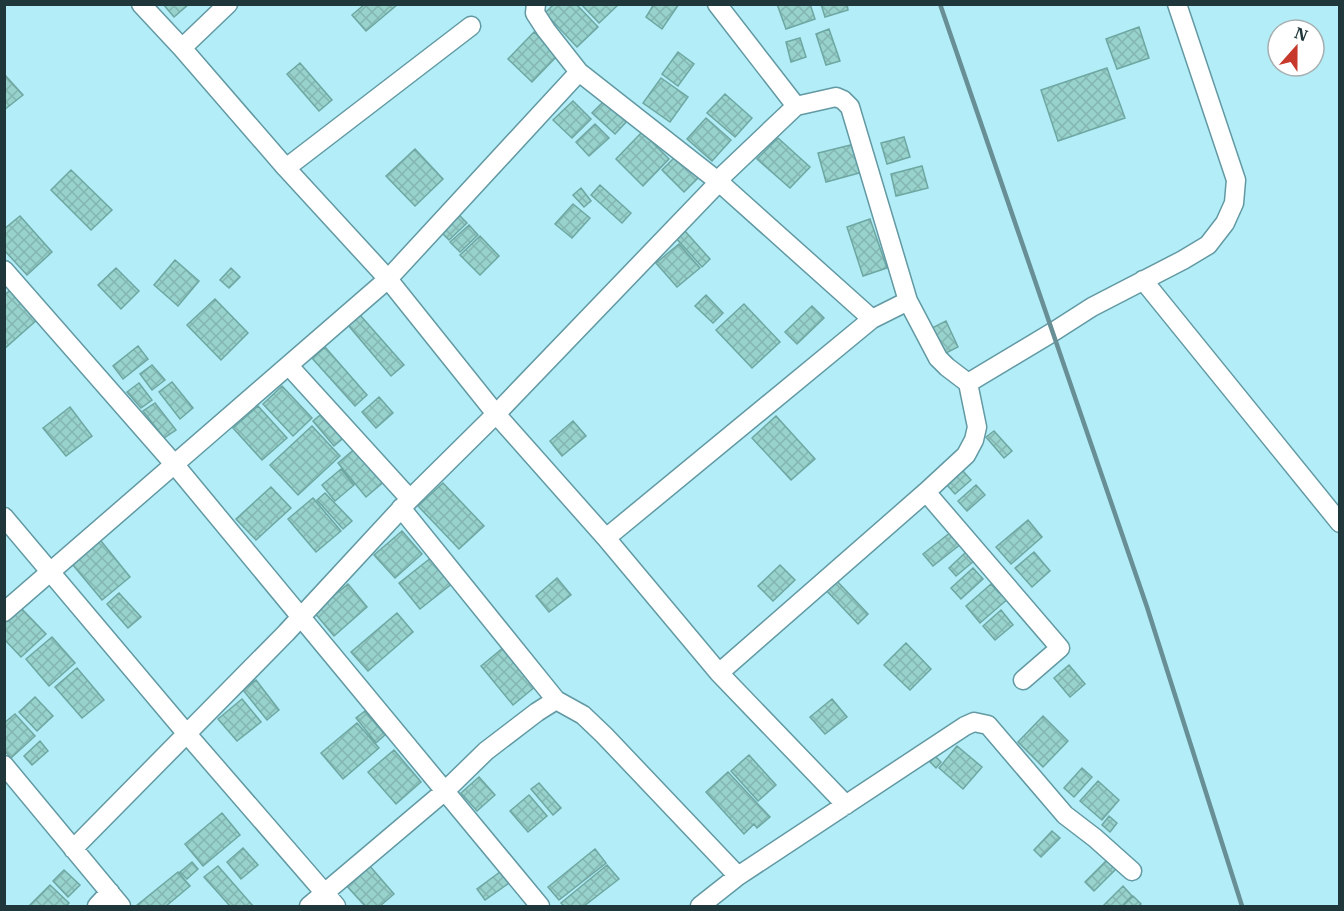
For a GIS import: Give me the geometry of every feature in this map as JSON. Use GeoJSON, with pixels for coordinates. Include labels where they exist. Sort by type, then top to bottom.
{"type":"FeatureCollection","features":[{"type":"Feature","properties":{"kind":"street"},"geometry":{"type":"LineString","coordinates":[[141,4],[388,279],[496,414],[606,538],[719,673],[846,805]]}},
{"type":"Feature","properties":{"kind":"street"},"geometry":{"type":"LineString","coordinates":[[182,48],[228,4]]}},
{"type":"Feature","properties":{"kind":"street"},"geometry":{"type":"LineString","coordinates":[[536,4],[535,13],[540,22],[579,72],[718,181],[872,319]]}},
{"type":"Feature","properties":{"kind":"street"},"geometry":{"type":"LineString","coordinates":[[717,4],[796,106]]}},
{"type":"Feature","properties":{"kind":"street"},"geometry":{"type":"LineString","coordinates":[[968,383],[1092,307],[1208,245],[1226,223],[1234,202],[1236,180],[1177,4]]}},
{"type":"Feature","properties":{"kind":"street"},"geometry":{"type":"LineString","coordinates":[[286,168],[471,26]]}},
{"type":"Feature","properties":{"kind":"street"},"geometry":{"type":"LineString","coordinates":[[4,612],[388,279],[579,72]]}},
{"type":"Feature","properties":{"kind":"street"},"geometry":{"type":"LineString","coordinates":[[73,849],[301,616],[405,503],[496,414],[718,181],[796,106],[836,97],[850,107],[908,301],[938,358],[968,383],[977,427],[974,440],[966,455],[719,673]]}},
{"type":"Feature","properties":{"kind":"street"},"geometry":{"type":"LineString","coordinates":[[4,270],[175,465],[540,906]]}},
{"type":"Feature","properties":{"kind":"street"},"geometry":{"type":"LineString","coordinates":[[1143,280],[1340,523]]}},
{"type":"Feature","properties":{"kind":"street"},"geometry":{"type":"LineString","coordinates":[[606,538],[872,319],[908,301]]}},
{"type":"Feature","properties":{"kind":"street"},"geometry":{"type":"LineString","coordinates":[[289,366],[405,503],[556,700],[583,715],[604,735],[738,876]]}},
{"type":"Feature","properties":{"kind":"street"},"geometry":{"type":"LineString","coordinates":[[926,492],[1060,648],[1023,680]]}},
{"type":"Feature","properties":{"kind":"street"},"geometry":{"type":"LineString","coordinates":[[4,517],[331,900]]}},
{"type":"Feature","properties":{"kind":"street"},"geometry":{"type":"LineString","coordinates":[[309,906],[331,900],[486,751],[556,700]]}},
{"type":"Feature","properties":{"kind":"street"},"geometry":{"type":"LineString","coordinates":[[700,906],[738,876],[974,722],[988,725],[1065,815],[1132,871]]}},
{"type":"Feature","properties":{"kind":"street"},"geometry":{"type":"LineString","coordinates":[[4,765],[116,899],[97,906]]}},
{"type":"Feature","properties":{"kind":"building"},"geometry":{"type":"Polygon","coordinates":[[[163,4],[189,4],[174,17],[163,4]]]}},
{"type":"Feature","properties":{"kind":"building"},"geometry":{"type":"Polygon","coordinates":[[[365,4],[398,4],[366,31],[352,15],[365,4]]]}},
{"type":"Feature","properties":{"kind":"building"},"geometry":{"type":"Polygon","coordinates":[[[554,4],[576,4],[598,27],[577,47],[545,13],[554,4]]]}},
{"type":"Feature","properties":{"kind":"building"},"geometry":{"type":"Polygon","coordinates":[[[581,4],[619,4],[599,23],[581,4]]]}},
{"type":"Feature","properties":{"kind":"building"},"geometry":{"type":"Polygon","coordinates":[[[654,4],[679,4],[662,29],[646,17],[654,4]]]}},
{"type":"Feature","properties":{"kind":"building"},"geometry":{"type":"Polygon","coordinates":[[[777,4],[810,4],[815,19],[786,29],[777,4]]]}},
{"type":"Feature","properties":{"kind":"building"},"geometry":{"type":"Polygon","coordinates":[[[821,4],[847,4],[848,10],[825,17],[821,4]]]}},
{"type":"Feature","properties":{"kind":"building"},"geometry":{"type":"Polygon","coordinates":[[[1139,27],[1149,58],[1117,69],[1106,39],[1139,27]]]}},
{"type":"Feature","properties":{"kind":"building"},"geometry":{"type":"Polygon","coordinates":[[[829,29],[840,61],[826,65],[816,34],[829,29]]]}},
{"type":"Feature","properties":{"kind":"building"},"geometry":{"type":"Polygon","coordinates":[[[534,32],[558,55],[532,82],[508,59],[534,32]]]}},
{"type":"Feature","properties":{"kind":"building"},"geometry":{"type":"Polygon","coordinates":[[[800,38],[806,57],[791,62],[786,42],[800,38]]]}},
{"type":"Feature","properties":{"kind":"building"},"geometry":{"type":"Polygon","coordinates":[[[678,52],[694,64],[678,86],[662,74],[678,52]]]}},
{"type":"Feature","properties":{"kind":"building"},"geometry":{"type":"Polygon","coordinates":[[[300,63],[332,100],[319,111],[287,74],[300,63]]]}},
{"type":"Feature","properties":{"kind":"building"},"geometry":{"type":"Polygon","coordinates":[[[1107,68],[1125,118],[1058,141],[1041,90],[1107,68]]]}},
{"type":"Feature","properties":{"kind":"building"},"geometry":{"type":"Polygon","coordinates":[[[4,74],[23,95],[4,110],[4,74]]]}},
{"type":"Feature","properties":{"kind":"building"},"geometry":{"type":"Polygon","coordinates":[[[661,78],[688,97],[670,122],[643,103],[661,78]]]}},
{"type":"Feature","properties":{"kind":"building"},"geometry":{"type":"Polygon","coordinates":[[[725,94],[752,118],[735,137],[707,113],[725,94]]]}},
{"type":"Feature","properties":{"kind":"building"},"geometry":{"type":"Polygon","coordinates":[[[607,98],[629,119],[615,134],[592,113],[607,98]]]}},
{"type":"Feature","properties":{"kind":"building"},"geometry":{"type":"Polygon","coordinates":[[[573,101],[591,119],[572,138],[553,120],[573,101]]]}},
{"type":"Feature","properties":{"kind":"building"},"geometry":{"type":"Polygon","coordinates":[[[706,118],[731,140],[712,161],[687,139],[706,118]]]}},
{"type":"Feature","properties":{"kind":"building"},"geometry":{"type":"Polygon","coordinates":[[[595,124],[609,138],[589,156],[576,142],[595,124]]]}},
{"type":"Feature","properties":{"kind":"building"},"geometry":{"type":"Polygon","coordinates":[[[642,132],[669,159],[643,186],[616,159],[642,132]]]}},
{"type":"Feature","properties":{"kind":"building"},"geometry":{"type":"Polygon","coordinates":[[[904,137],[910,157],[887,164],[881,143],[904,137]]]}},
{"type":"Feature","properties":{"kind":"building"},"geometry":{"type":"Polygon","coordinates":[[[778,138],[810,167],[790,188],[757,159],[778,138]]]}},
{"type":"Feature","properties":{"kind":"building"},"geometry":{"type":"Polygon","coordinates":[[[855,144],[863,172],[826,182],[818,153],[855,144]]]}},
{"type":"Feature","properties":{"kind":"building"},"geometry":{"type":"Polygon","coordinates":[[[415,149],[443,179],[415,206],[386,176],[415,149]]]}},
{"type":"Feature","properties":{"kind":"building"},"geometry":{"type":"Polygon","coordinates":[[[678,154],[700,176],[684,192],[662,170],[678,154]]]}},
{"type":"Feature","properties":{"kind":"building"},"geometry":{"type":"Polygon","coordinates":[[[922,166],[928,188],[896,196],[891,174],[922,166]]]}},
{"type":"Feature","properties":{"kind":"building"},"geometry":{"type":"Polygon","coordinates":[[[71,170],[112,210],[91,230],[51,190],[71,170]]]}},
{"type":"Feature","properties":{"kind":"building"},"geometry":{"type":"Polygon","coordinates":[[[600,185],[631,213],[622,223],[591,195],[600,185]]]}},
{"type":"Feature","properties":{"kind":"building"},"geometry":{"type":"Polygon","coordinates":[[[581,188],[591,201],[584,207],[573,195],[581,188]]]}},
{"type":"Feature","properties":{"kind":"building"},"geometry":{"type":"Polygon","coordinates":[[[573,204],[590,218],[572,238],[555,224],[573,204]]]}},
{"type":"Feature","properties":{"kind":"building"},"geometry":{"type":"Polygon","coordinates":[[[457,213],[467,223],[449,240],[439,230],[457,213]]]}},
{"type":"Feature","properties":{"kind":"building"},"geometry":{"type":"Polygon","coordinates":[[[20,216],[52,252],[27,275],[4,250],[4,229],[20,216]]]}},
{"type":"Feature","properties":{"kind":"building"},"geometry":{"type":"Polygon","coordinates":[[[870,219],[887,268],[863,276],[847,227],[870,219]]]}},
{"type":"Feature","properties":{"kind":"building"},"geometry":{"type":"Polygon","coordinates":[[[469,225],[478,235],[460,252],[450,242],[469,225]]]}},
{"type":"Feature","properties":{"kind":"building"},"geometry":{"type":"Polygon","coordinates":[[[684,230],[710,259],[702,267],[675,237],[684,230]]]}},
{"type":"Feature","properties":{"kind":"building"},"geometry":{"type":"Polygon","coordinates":[[[480,236],[499,256],[480,275],[460,255],[480,236]]]}},
{"type":"Feature","properties":{"kind":"building"},"geometry":{"type":"Polygon","coordinates":[[[679,244],[700,268],[677,287],[656,263],[679,244]]]}},
{"type":"Feature","properties":{"kind":"building"},"geometry":{"type":"Polygon","coordinates":[[[175,260],[199,281],[178,306],[154,285],[175,260]]]}},
{"type":"Feature","properties":{"kind":"building"},"geometry":{"type":"Polygon","coordinates":[[[116,268],[139,291],[121,309],[98,285],[116,268]]]}},
{"type":"Feature","properties":{"kind":"building"},"geometry":{"type":"Polygon","coordinates":[[[231,268],[240,277],[229,288],[220,280],[231,268]]]}},
{"type":"Feature","properties":{"kind":"building"},"geometry":{"type":"Polygon","coordinates":[[[11,290],[38,319],[4,349],[4,295],[11,290]]]}},
{"type":"Feature","properties":{"kind":"building"},"geometry":{"type":"Polygon","coordinates":[[[706,295],[723,313],[713,323],[695,306],[706,295]]]}},
{"type":"Feature","properties":{"kind":"building"},"geometry":{"type":"Polygon","coordinates":[[[215,299],[248,333],[221,360],[187,325],[215,299]]]}},
{"type":"Feature","properties":{"kind":"building"},"geometry":{"type":"Polygon","coordinates":[[[744,304],[780,342],[752,368],[716,330],[744,304]]]}},
{"type":"Feature","properties":{"kind":"building"},"geometry":{"type":"Polygon","coordinates":[[[812,306],[824,318],[797,344],[785,332],[812,306]]]}},
{"type":"Feature","properties":{"kind":"building"},"geometry":{"type":"Polygon","coordinates":[[[360,315],[404,365],[391,376],[348,325],[360,315]]]}},
{"type":"Feature","properties":{"kind":"building"},"geometry":{"type":"Polygon","coordinates":[[[946,321],[958,347],[942,355],[930,329],[946,321]]]}},
{"type":"Feature","properties":{"kind":"building"},"geometry":{"type":"Polygon","coordinates":[[[138,346],[148,359],[123,379],[113,366],[138,346]]]}},
{"type":"Feature","properties":{"kind":"building"},"geometry":{"type":"Polygon","coordinates":[[[325,347],[367,395],[355,406],[312,358],[325,347]]]}},
{"type":"Feature","properties":{"kind":"building"},"geometry":{"type":"Polygon","coordinates":[[[152,365],[165,380],[152,390],[140,374],[152,365]]]}},
{"type":"Feature","properties":{"kind":"building"},"geometry":{"type":"Polygon","coordinates":[[[172,382],[193,408],[180,419],[159,392],[172,382]]]}},
{"type":"Feature","properties":{"kind":"building"},"geometry":{"type":"Polygon","coordinates":[[[139,383],[152,400],[141,408],[127,392],[139,383]]]}},
{"type":"Feature","properties":{"kind":"building"},"geometry":{"type":"Polygon","coordinates":[[[282,386],[312,418],[293,436],[263,404],[282,386]]]}},
{"type":"Feature","properties":{"kind":"building"},"geometry":{"type":"Polygon","coordinates":[[[379,397],[393,413],[376,428],[362,412],[379,397]]]}},
{"type":"Feature","properties":{"kind":"building"},"geometry":{"type":"Polygon","coordinates":[[[155,403],[176,430],[164,438],[143,411],[155,403]]]}},
{"type":"Feature","properties":{"kind":"building"},"geometry":{"type":"Polygon","coordinates":[[[258,406],[287,438],[262,460],[233,428],[258,406]]]}},
{"type":"Feature","properties":{"kind":"building"},"geometry":{"type":"Polygon","coordinates":[[[70,407],[92,436],[66,456],[43,428],[70,407]]]}},
{"type":"Feature","properties":{"kind":"building"},"geometry":{"type":"Polygon","coordinates":[[[326,410],[347,435],[334,446],[313,421],[326,410]]]}},
{"type":"Feature","properties":{"kind":"building"},"geometry":{"type":"Polygon","coordinates":[[[776,416],[815,459],[791,480],[752,438],[776,416]]]}},
{"type":"Feature","properties":{"kind":"building"},"geometry":{"type":"Polygon","coordinates":[[[573,421],[586,436],[562,456],[550,441],[573,421]]]}},
{"type":"Feature","properties":{"kind":"building"},"geometry":{"type":"Polygon","coordinates":[[[312,426],[340,456],[298,495],[270,465],[312,426]]]}},
{"type":"Feature","properties":{"kind":"building"},"geometry":{"type":"Polygon","coordinates":[[[994,431],[1012,451],[1004,458],[986,437],[994,431]]]}},
{"type":"Feature","properties":{"kind":"building"},"geometry":{"type":"Polygon","coordinates":[[[358,446],[386,480],[366,497],[338,463],[358,446]]]}},
{"type":"Feature","properties":{"kind":"building"},"geometry":{"type":"Polygon","coordinates":[[[341,469],[354,485],[335,501],[322,485],[341,469]]]}},
{"type":"Feature","properties":{"kind":"building"},"geometry":{"type":"Polygon","coordinates":[[[962,470],[971,480],[955,494],[946,484],[962,470]]]}},
{"type":"Feature","properties":{"kind":"building"},"geometry":{"type":"Polygon","coordinates":[[[443,483],[484,526],[459,549],[418,506],[443,483]]]}},
{"type":"Feature","properties":{"kind":"building"},"geometry":{"type":"Polygon","coordinates":[[[976,485],[985,495],[967,511],[958,501],[976,485]]]}},
{"type":"Feature","properties":{"kind":"building"},"geometry":{"type":"Polygon","coordinates":[[[271,487],[291,508],[256,540],[236,519],[271,487]]]}},
{"type":"Feature","properties":{"kind":"building"},"geometry":{"type":"Polygon","coordinates":[[[325,493],[352,521],[343,529],[317,500],[325,493]]]}},
{"type":"Feature","properties":{"kind":"building"},"geometry":{"type":"Polygon","coordinates":[[[313,498],[341,531],[316,552],[288,519],[313,498]]]}},
{"type":"Feature","properties":{"kind":"building"},"geometry":{"type":"Polygon","coordinates":[[[1028,520],[1042,537],[1011,564],[996,547],[1028,520]]]}},
{"type":"Feature","properties":{"kind":"building"},"geometry":{"type":"Polygon","coordinates":[[[402,531],[422,554],[395,578],[374,555],[402,531]]]}},
{"type":"Feature","properties":{"kind":"building"},"geometry":{"type":"Polygon","coordinates":[[[951,532],[961,544],[933,566],[923,554],[951,532]]]}},
{"type":"Feature","properties":{"kind":"building"},"geometry":{"type":"Polygon","coordinates":[[[97,536],[130,577],[102,600],[68,559],[97,536]]]}},
{"type":"Feature","properties":{"kind":"building"},"geometry":{"type":"Polygon","coordinates":[[[966,552],[974,561],[956,576],[949,568],[966,552]]]}},
{"type":"Feature","properties":{"kind":"building"},"geometry":{"type":"Polygon","coordinates":[[[1034,552],[1050,571],[1032,587],[1015,568],[1034,552]]]}},
{"type":"Feature","properties":{"kind":"building"},"geometry":{"type":"Polygon","coordinates":[[[432,557],[453,583],[420,609],[399,583],[432,557]]]}},
{"type":"Feature","properties":{"kind":"building"},"geometry":{"type":"Polygon","coordinates":[[[780,565],[795,580],[773,601],[758,586],[780,565]]]}},
{"type":"Feature","properties":{"kind":"building"},"geometry":{"type":"Polygon","coordinates":[[[973,568],[983,579],[961,599],[951,588],[973,568]]]}},
{"type":"Feature","properties":{"kind":"building"},"geometry":{"type":"Polygon","coordinates":[[[557,578],[571,595],[549,612],[536,596],[557,578]]]}},
{"type":"Feature","properties":{"kind":"building"},"geometry":{"type":"Polygon","coordinates":[[[836,580],[868,614],[858,624],[825,589],[836,580]]]}},
{"type":"Feature","properties":{"kind":"building"},"geometry":{"type":"Polygon","coordinates":[[[348,584],[367,607],[334,636],[314,612],[348,584]]]}},
{"type":"Feature","properties":{"kind":"building"},"geometry":{"type":"Polygon","coordinates":[[[991,584],[999,593],[1002,589],[1010,597],[980,623],[966,606],[991,584]]]}},
{"type":"Feature","properties":{"kind":"building"},"geometry":{"type":"Polygon","coordinates":[[[119,593],[141,617],[128,628],[107,604],[119,593]]]}},
{"type":"Feature","properties":{"kind":"building"},"geometry":{"type":"Polygon","coordinates":[[[19,606],[46,634],[21,657],[4,639],[4,619],[19,606]]]}},
{"type":"Feature","properties":{"kind":"building"},"geometry":{"type":"Polygon","coordinates":[[[1001,610],[1013,625],[995,640],[983,626],[1001,610]]]}},
{"type":"Feature","properties":{"kind":"building"},"geometry":{"type":"Polygon","coordinates":[[[397,613],[413,632],[368,671],[351,652],[397,613]]]}},
{"type":"Feature","properties":{"kind":"building"},"geometry":{"type":"Polygon","coordinates":[[[52,637],[75,663],[49,686],[26,659],[52,637]]]}},
{"type":"Feature","properties":{"kind":"building"},"geometry":{"type":"Polygon","coordinates":[[[906,643],[931,669],[910,690],[884,665],[906,643]]]}},
{"type":"Feature","properties":{"kind":"building"},"geometry":{"type":"Polygon","coordinates":[[[504,647],[536,686],[513,705],[481,666],[504,647]]]}},
{"type":"Feature","properties":{"kind":"building"},"geometry":{"type":"Polygon","coordinates":[[[1069,665],[1085,684],[1070,697],[1054,678],[1069,665]]]}},
{"type":"Feature","properties":{"kind":"building"},"geometry":{"type":"Polygon","coordinates":[[[77,668],[104,700],[82,718],[55,687],[77,668]]]}},
{"type":"Feature","properties":{"kind":"building"},"geometry":{"type":"Polygon","coordinates":[[[256,680],[279,710],[267,720],[243,690],[256,680]]]}},
{"type":"Feature","properties":{"kind":"building"},"geometry":{"type":"Polygon","coordinates":[[[35,697],[53,716],[37,731],[19,712],[35,697]]]}},
{"type":"Feature","properties":{"kind":"building"},"geometry":{"type":"Polygon","coordinates":[[[242,699],[261,722],[237,741],[218,719],[242,699]]]}},
{"type":"Feature","properties":{"kind":"building"},"geometry":{"type":"Polygon","coordinates":[[[832,699],[847,717],[825,734],[810,717],[832,699]]]}},
{"type":"Feature","properties":{"kind":"building"},"geometry":{"type":"Polygon","coordinates":[[[365,711],[385,735],[376,743],[356,718],[365,711]]]}},
{"type":"Feature","properties":{"kind":"building"},"geometry":{"type":"Polygon","coordinates":[[[15,714],[35,736],[11,758],[4,750],[4,723],[15,714]]]}},
{"type":"Feature","properties":{"kind":"building"},"geometry":{"type":"Polygon","coordinates":[[[1043,716],[1068,741],[1043,767],[1018,742],[1043,716]]]}},
{"type":"Feature","properties":{"kind":"building"},"geometry":{"type":"Polygon","coordinates":[[[357,723],[379,748],[343,779],[321,753],[357,723]]]}},
{"type":"Feature","properties":{"kind":"building"},"geometry":{"type":"Polygon","coordinates":[[[40,741],[48,751],[32,765],[24,756],[40,741]]]}},
{"type":"Feature","properties":{"kind":"building"},"geometry":{"type":"Polygon","coordinates":[[[957,746],[982,767],[963,789],[939,768],[957,746]]]}},
{"type":"Feature","properties":{"kind":"building"},"geometry":{"type":"Polygon","coordinates":[[[394,750],[421,782],[396,804],[368,772],[394,750]]]}},
{"type":"Feature","properties":{"kind":"building"},"geometry":{"type":"Polygon","coordinates":[[[749,755],[776,785],[758,801],[731,771],[749,755]]]}},
{"type":"Feature","properties":{"kind":"building"},"geometry":{"type":"Polygon","coordinates":[[[935,756],[941,762],[936,768],[930,762],[935,756]]]}},
{"type":"Feature","properties":{"kind":"building"},"geometry":{"type":"Polygon","coordinates":[[[1082,768],[1092,777],[1074,797],[1064,788],[1082,768]]]}},
{"type":"Feature","properties":{"kind":"building"},"geometry":{"type":"Polygon","coordinates":[[[728,772],[770,817],[757,828],[754,824],[744,834],[706,792],[728,772]]]}},
{"type":"Feature","properties":{"kind":"building"},"geometry":{"type":"Polygon","coordinates":[[[479,777],[495,795],[477,811],[461,793],[479,777]]]}},
{"type":"Feature","properties":{"kind":"building"},"geometry":{"type":"Polygon","coordinates":[[[1098,781],[1119,800],[1102,820],[1080,801],[1098,781]]]}},
{"type":"Feature","properties":{"kind":"building"},"geometry":{"type":"Polygon","coordinates":[[[539,783],[561,808],[553,815],[531,789],[539,783]]]}},
{"type":"Feature","properties":{"kind":"building"},"geometry":{"type":"Polygon","coordinates":[[[529,795],[547,816],[528,832],[510,811],[529,795]]]}},
{"type":"Feature","properties":{"kind":"building"},"geometry":{"type":"Polygon","coordinates":[[[222,813],[240,835],[203,866],[185,844],[222,813]]]}},
{"type":"Feature","properties":{"kind":"building"},"geometry":{"type":"Polygon","coordinates":[[[1109,816],[1117,823],[1110,832],[1102,825],[1109,816]]]}},
{"type":"Feature","properties":{"kind":"building"},"geometry":{"type":"Polygon","coordinates":[[[1052,831],[1060,838],[1041,857],[1034,850],[1052,831]]]}},
{"type":"Feature","properties":{"kind":"building"},"geometry":{"type":"Polygon","coordinates":[[[243,848],[258,865],[241,879],[227,862],[243,848]]]}},
{"type":"Feature","properties":{"kind":"building"},"geometry":{"type":"Polygon","coordinates":[[[595,849],[606,863],[559,900],[548,887],[595,849]]]}},
{"type":"Feature","properties":{"kind":"building"},"geometry":{"type":"Polygon","coordinates":[[[1110,857],[1119,866],[1094,891],[1085,882],[1110,857]]]}},
{"type":"Feature","properties":{"kind":"building"},"geometry":{"type":"Polygon","coordinates":[[[192,862],[198,869],[187,879],[180,872],[192,862]]]}},
{"type":"Feature","properties":{"kind":"building"},"geometry":{"type":"Polygon","coordinates":[[[368,864],[394,894],[380,906],[365,906],[345,884],[368,864]]]}},
{"type":"Feature","properties":{"kind":"building"},"geometry":{"type":"Polygon","coordinates":[[[607,865],[619,879],[584,906],[564,906],[561,903],[607,865]]]}},
{"type":"Feature","properties":{"kind":"building"},"geometry":{"type":"Polygon","coordinates":[[[218,866],[253,906],[230,906],[204,877],[218,866]]]}},
{"type":"Feature","properties":{"kind":"building"},"geometry":{"type":"Polygon","coordinates":[[[64,870],[80,885],[68,897],[53,881],[64,870]]]}},
{"type":"Feature","properties":{"kind":"building"},"geometry":{"type":"Polygon","coordinates":[[[178,872],[190,886],[166,906],[136,906],[178,872]]]}},
{"type":"Feature","properties":{"kind":"building"},"geometry":{"type":"Polygon","coordinates":[[[500,872],[509,883],[485,900],[477,889],[500,872]]]}},
{"type":"Feature","properties":{"kind":"building"},"geometry":{"type":"Polygon","coordinates":[[[50,885],[69,903],[66,906],[29,906],[50,885]]]}},
{"type":"Feature","properties":{"kind":"building"},"geometry":{"type":"Polygon","coordinates":[[[1123,886],[1132,896],[1122,906],[1103,906],[1123,886]]]}},
{"type":"Feature","properties":{"kind":"building"},"geometry":{"type":"Polygon","coordinates":[[[1133,896],[1141,904],[1123,906],[1133,896]]]}},
{"type":"Feature","properties":{"kind":"railway"},"geometry":{"type":"LineString","coordinates":[[940,4],[1147,607],[1242,906]]}}]}
